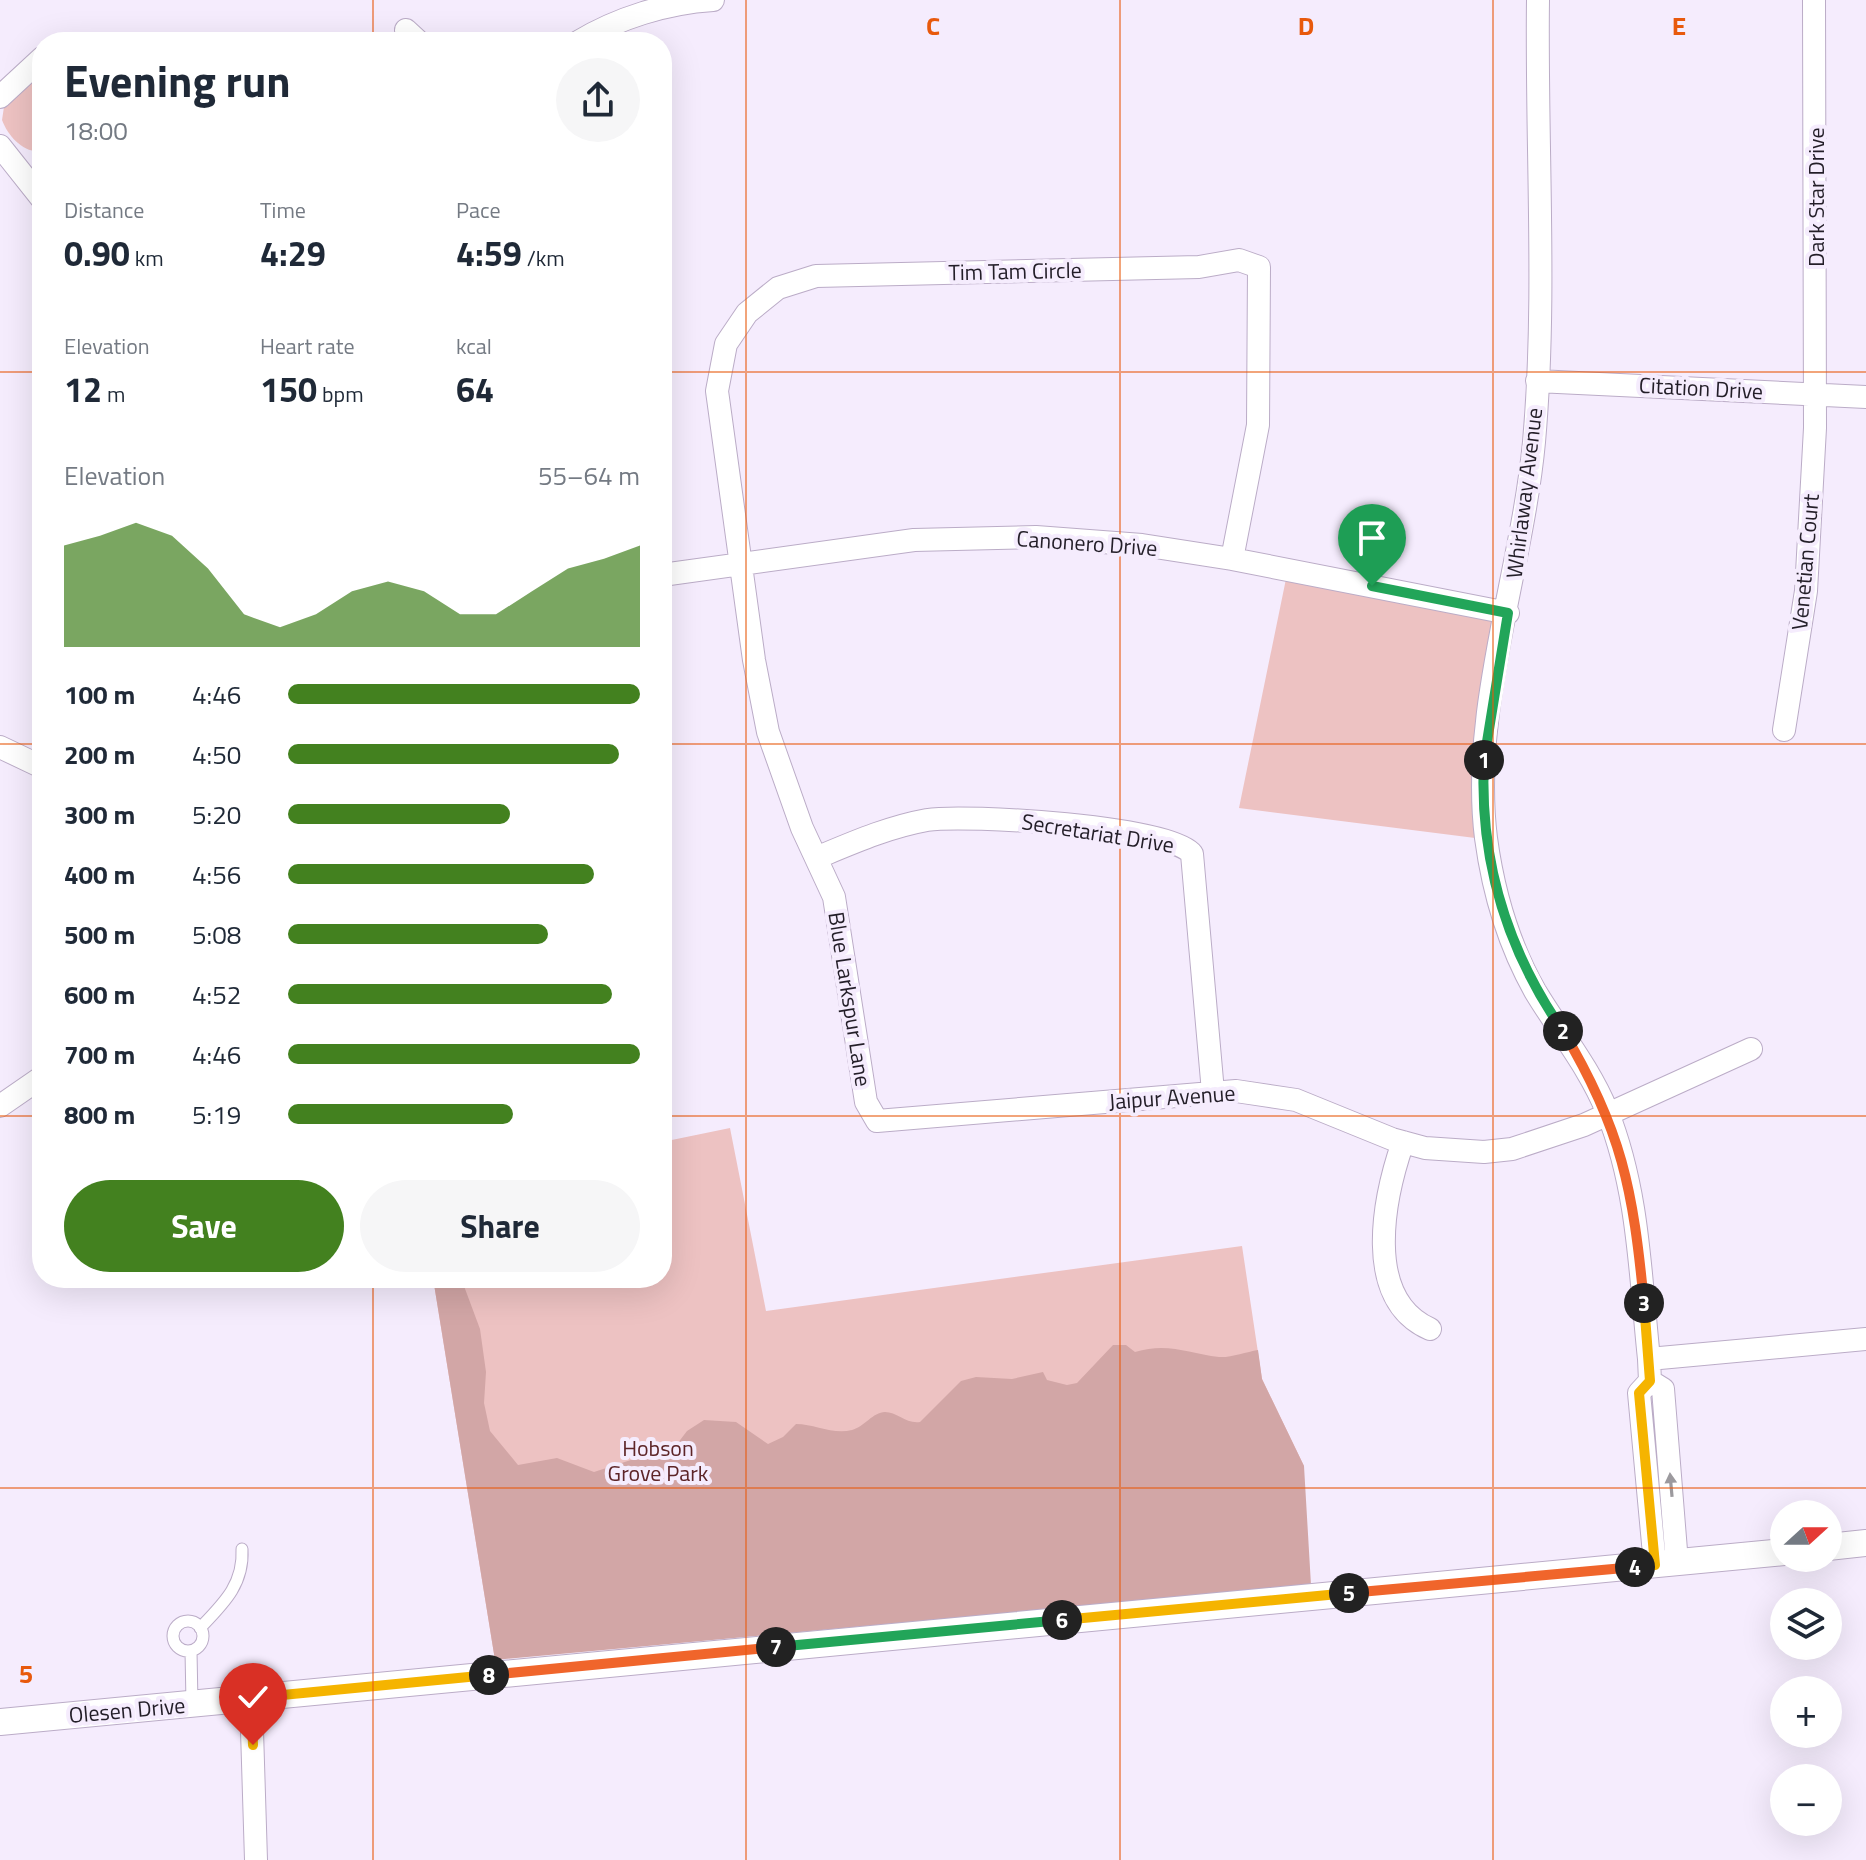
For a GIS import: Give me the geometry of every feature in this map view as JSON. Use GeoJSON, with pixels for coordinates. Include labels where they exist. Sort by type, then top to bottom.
{"type":"FeatureCollection","features":[{"type":"Feature","properties":{"kind":"street"},"geometry":{"type":"LineString","coordinates":[[598,32],[660,8],[713,0]]}},
{"type":"Feature","properties":{"kind":"street","name":"Whirlaway Avenue"},"geometry":{"type":"LineString","coordinates":[[1538,0],[1537,381],[1525,513],[1484,745],[1484,810],[1491,865],[1520,959],[1536,992],[1596,1087],[1607,1113],[1634,1206],[1650,1370],[1639,1393],[1666,1564]]}},
{"type":"Feature","properties":{"kind":"street","name":"Dark Star Drive"},"geometry":{"type":"LineString","coordinates":[[1814,0],[1816,394]]}},
{"type":"Feature","properties":{"kind":"street"},"geometry":{"type":"LineString","coordinates":[[0,97],[32,67]]}},
{"type":"Feature","properties":{"kind":"street"},"geometry":{"type":"LineString","coordinates":[[0,146],[32,173]]}},
{"type":"Feature","properties":{"kind":"street","name":"Tim Tam Circle"},"geometry":{"type":"LineString","coordinates":[[740,564],[720,424],[718,371],[726,344],[739,322],[767,295],[802,279],[824,275],[1199,267],[1239,260],[1259,267],[1260,391],[1258,425],[1232,559]]}},
{"type":"Feature","properties":{"kind":"street","name":"Citation Drive"},"geometry":{"type":"LineString","coordinates":[[1537,381],[1866,397]]}},
{"type":"Feature","properties":{"kind":"street","name":"Venetian Court"},"geometry":{"type":"LineString","coordinates":[[1784,730],[1806,591],[1816,394]]}},
{"type":"Feature","properties":{"kind":"street","name":"Canonero Drive"},"geometry":{"type":"LineString","coordinates":[[672,574],[914,540],[992,536],[1095,540],[1232,559],[1508,613]]}},
{"type":"Feature","properties":{"kind":"street","name":"Blue Larkspur Lane"},"geometry":{"type":"LineString","coordinates":[[740,564],[768,732],[782,778],[839,915],[869,1113]]}},
{"type":"Feature","properties":{"kind":"street"},"geometry":{"type":"LineString","coordinates":[[0,747],[32,762]]}},
{"type":"Feature","properties":{"kind":"street","name":"Secretariat Drive"},"geometry":{"type":"LineString","coordinates":[[816,858],[890,829],[956,817],[996,817],[1141,835],[1186,846],[1192,854],[1213,1092]]}},
{"type":"Feature","properties":{"kind":"street","name":"Jaipur Avenue"},"geometry":{"type":"LineString","coordinates":[[869,1113],[877,1121],[889,1122],[1213,1092],[1256,1092],[1296,1100],[1403,1142],[1456,1152],[1512,1149],[1576,1128],[1751,1049]]}},
{"type":"Feature","properties":{"kind":"street"},"geometry":{"type":"LineString","coordinates":[[0,1106],[32,1084]]}},
{"type":"Feature","properties":{"kind":"street"},"geometry":{"type":"LineString","coordinates":[[1403,1142],[1387,1192],[1386,1260],[1390,1286],[1399,1305],[1411,1321],[1430,1329]]}},
{"type":"Feature","properties":{"kind":"street"},"geometry":{"type":"LineString","coordinates":[[1650,1370],[1866,1339]]}},
{"type":"Feature","properties":{"kind":"street"},"geometry":{"type":"LineString","coordinates":[[1842,1546],[1866,1543]]}},
{"type":"Feature","properties":{"kind":"street","name":"Olesen Drive"},"geometry":{"type":"LineString","coordinates":[[0,1722],[1770,1553]]}},
{"type":"Feature","properties":{"kind":"street"},"geometry":{"type":"LineString","coordinates":[[251,1698],[256,1860]]}},
{"type":"Feature","properties":{"kind":"lane"},"geometry":{"type":"LineString","coordinates":[[200,1628],[233,1590],[243,1571],[242,1549]]}},
{"type":"Feature","properties":{"kind":"lane"},"geometry":{"type":"LineString","coordinates":[[191,1651],[180,1650],[174,1644],[173,1630],[185,1621],[200,1628],[203,1639],[191,1651],[192,1703]]}},
{"type":"Feature","properties":{"kind":"green space"},"geometry":{"type":"Polygon","coordinates":[[[32,79],[32,150],[23,147],[8,132],[2,120],[4,107],[32,79]]]}},
{"type":"Feature","properties":{"kind":"green space"},"geometry":{"type":"Polygon","coordinates":[[[1287,574],[1503,616],[1483,839],[1239,808],[1287,574]]]}},
{"type":"Feature","properties":{"kind":"green space","name":"Hobson Grove Park"},"geometry":{"type":"Polygon","coordinates":[[[730,1128],[766,1311],[1242,1246],[1262,1379],[1304,1466],[495,1660],[435,1288],[672,1288],[672,1140],[730,1128]]]}},
{"type":"Feature","properties":{"kind":"green space","name":"Hobson Grove Park"},"geometry":{"type":"Polygon","coordinates":[[[435,1288],[465,1288],[480,1329],[486,1372],[484,1403],[490,1431],[518,1465],[557,1458],[594,1472],[640,1457],[654,1459],[671,1452],[687,1431],[704,1420],[736,1422],[768,1444],[783,1437],[796,1424],[845,1431],[885,1412],[920,1422],[961,1381],[976,1377],[1012,1379],[1043,1372],[1047,1380],[1067,1385],[1077,1383],[1113,1345],[1126,1345],[1135,1352],[1167,1348],[1219,1357],[1258,1350],[1262,1379],[1304,1466],[1311,1585],[495,1660],[435,1288]]]}},
{"type":"Feature","properties":{"kind":"route"},"geometry":{"type":"LineString","coordinates":[[253,1745],[251,1698],[1655,1565],[1639,1393],[1650,1381],[1649,1359],[1634,1206],[1616,1136],[1596,1087],[1536,992],[1509,933],[1498,898],[1486,837],[1484,745],[1508,613],[1372,586]]}}]}
